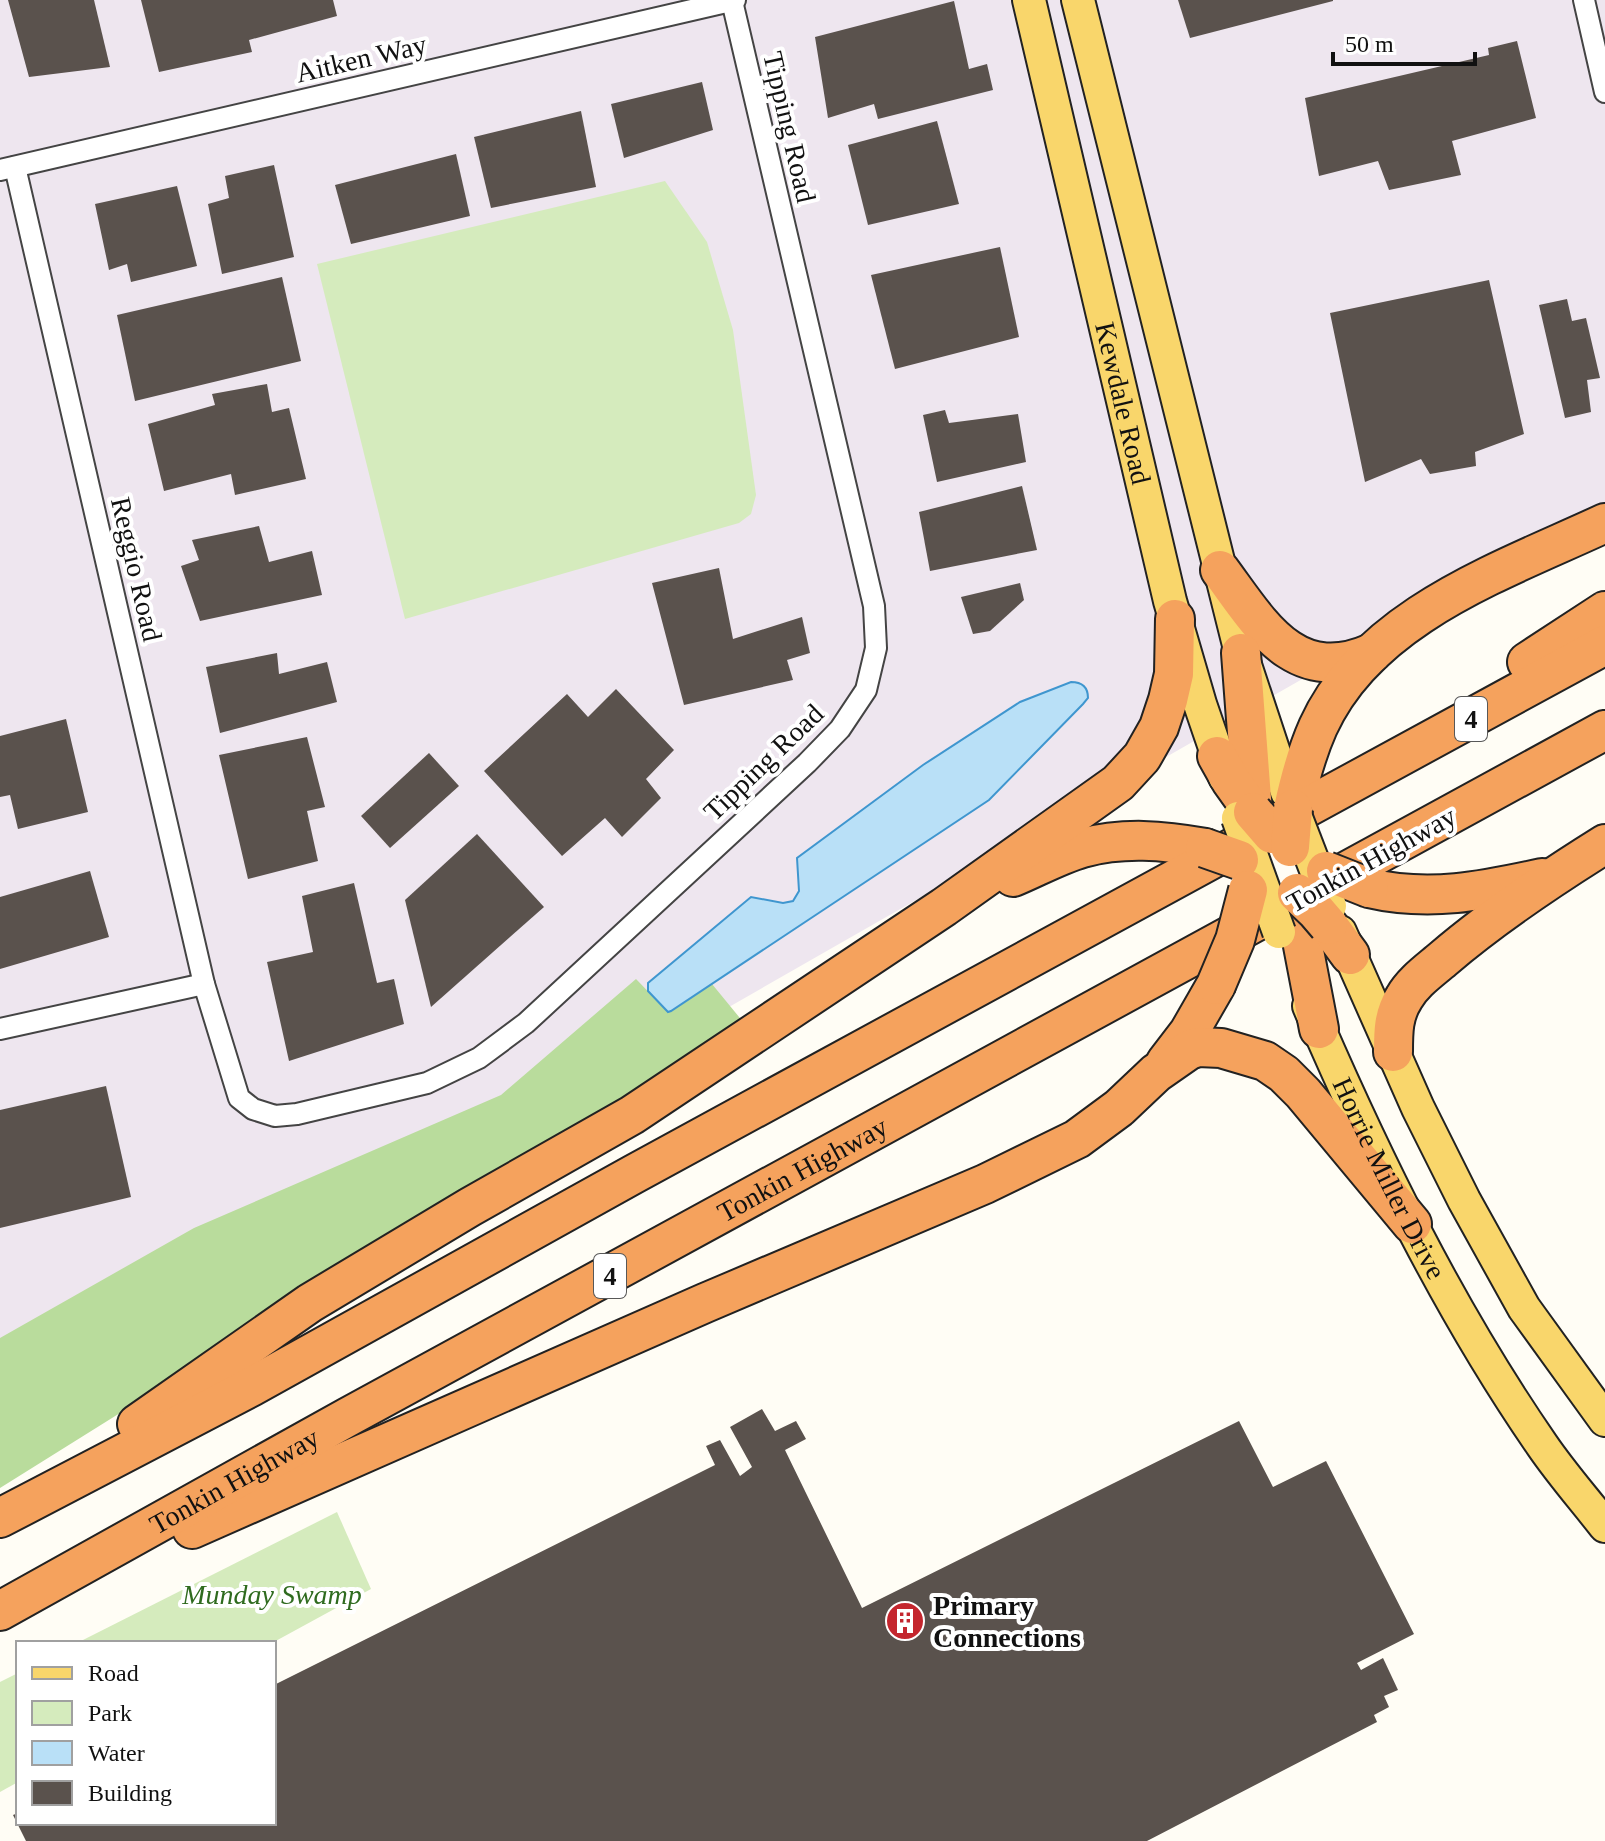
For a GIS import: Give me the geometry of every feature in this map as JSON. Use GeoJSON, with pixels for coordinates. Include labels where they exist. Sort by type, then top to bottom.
{"type":"FeatureCollection","features":[{"type":"Feature","properties":{"kind":"highway"},"geometry":{"type":"LineString","coordinates":[[1156,1073],[1189,1032],[1226,965],[1243,915],[1252,863],[1273,793],[1360,664],[1410,621],[1454,595],[1605,523]]}},
{"type":"Feature","properties":{"kind":"highway"},"geometry":{"type":"LineString","coordinates":[[1220,570],[1267,633],[1292,652],[1315,660],[1338,663],[1372,653]]}},
{"type":"Feature","properties":{"kind":"highway"},"geometry":{"type":"LineString","coordinates":[[1273,793],[1605,611]]}},
{"type":"Feature","properties":{"kind":"highway"},"geometry":{"type":"LineString","coordinates":[[7,1515],[310,1303],[632,1115],[944,907],[1118,783],[1142,757],[1159,727],[1174,674],[1175,619]]}},
{"type":"Feature","properties":{"kind":"highway","name":"4"},"geometry":{"type":"LineString","coordinates":[[7,1515],[251,1387],[607,1189],[1273,793],[1605,645]]}},
{"type":"Feature","properties":{"kind":"highway"},"geometry":{"type":"LineString","coordinates":[[1241,653],[1273,793],[1272,834],[1299,867],[1312,933],[1319,1029]]}},
{"type":"Feature","properties":{"kind":"highway","name":"Tonkin Highway"},"geometry":{"type":"LineString","coordinates":[[0,1613],[348,1417],[1605,730]]}},
{"type":"Feature","properties":{"kind":"highway"},"geometry":{"type":"LineString","coordinates":[[1217,756],[1273,793]]}},
{"type":"Feature","properties":{"kind":"highway"},"geometry":{"type":"LineString","coordinates":[[944,907],[1080,849],[1143,840],[1205,848],[1252,863],[1326,871],[1369,888],[1420,896],[1470,893],[1557,875]]}},
{"type":"Feature","properties":{"kind":"highway"},"geometry":{"type":"LineString","coordinates":[[1393,1052],[1396,1012],[1415,983],[1458,946],[1605,844]]}},
{"type":"Feature","properties":{"kind":"highway"},"geometry":{"type":"LineString","coordinates":[[1312,933],[1350,955]]}},
{"type":"Feature","properties":{"kind":"highway"},"geometry":{"type":"LineString","coordinates":[[0,1613],[690,1309],[985,1184],[1077,1139],[1119,1108],[1177,1057],[1198,1047],[1221,1048],[1265,1061],[1284,1074],[1412,1224]]}},
{"type":"Feature","properties":{"kind":"main road","name":"Kewdale Road"},"geometry":{"type":"LineString","coordinates":[[1029,0],[1175,619],[1217,756]]}},
{"type":"Feature","properties":{"kind":"main road","name":"Kewdale Road"},"geometry":{"type":"LineString","coordinates":[[1078,0],[1241,653]]}},
{"type":"Feature","properties":{"kind":"main road"},"geometry":{"type":"LineString","coordinates":[[1252,863],[1312,933]]}},
{"type":"Feature","properties":{"kind":"main road","name":"Horrie Miller Drive"},"geometry":{"type":"LineString","coordinates":[[1350,955],[1418,1108],[1464,1200],[1524,1308],[1605,1420]]}},
{"type":"Feature","properties":{"kind":"main road","name":"Horrie Miller Drive"},"geometry":{"type":"LineString","coordinates":[[1319,1029],[1344,1087],[1463,1320],[1543,1447],[1605,1526]]}},
{"type":"Feature","properties":{"kind":"street","name":"Aitken Way"},"geometry":{"type":"LineString","coordinates":[[8,169],[733,0]]}},
{"type":"Feature","properties":{"kind":"street","name":"Tipping Road"},"geometry":{"type":"LineString","coordinates":[[204,984],[239,1098],[253,1109],[275,1116],[297,1114],[427,1083],[479,1058],[526,1023],[807,763],[840,729],[866,690],[876,648],[874,606],[733,0]]}},
{"type":"Feature","properties":{"kind":"street"},"geometry":{"type":"LineString","coordinates":[[1584,0],[1605,92]]}},
{"type":"Feature","properties":{"kind":"street","name":"Reggio Road"},"geometry":{"type":"LineString","coordinates":[[8,169],[204,984]]}},
{"type":"Feature","properties":{"kind":"street"},"geometry":{"type":"LineString","coordinates":[[0,1029],[204,984]]}},
{"type":"Feature","properties":{"kind":"shaded area"},"geometry":{"type":"Polygon","coordinates":[[[0,0],[1605,0],[1605,506],[409,1190],[0,1390],[0,0]]]}},
{"type":"Feature","properties":{"kind":"green space"},"geometry":{"type":"Polygon","coordinates":[[[665,181],[707,242],[733,330],[756,495],[751,514],[739,523],[405,619],[317,264],[665,181]]]}},
{"type":"Feature","properties":{"kind":"green space"},"geometry":{"type":"Polygon","coordinates":[[[636,979],[668,1012],[712,984],[744,1023],[0,1488],[0,1338],[194,1228],[501,1095],[636,979]]]}},
{"type":"Feature","properties":{"kind":"green space","name":"Munday Swamp"},"geometry":{"type":"Polygon","coordinates":[[[337,1512],[371,1589],[276,1641],[81,1641],[337,1512]]]}},
{"type":"Feature","properties":{"kind":"green space"},"geometry":{"type":"Polygon","coordinates":[[[16,1674],[16,1783],[0,1792],[0,1682],[16,1674]]]}},
{"type":"Feature","properties":{"kind":"water"},"geometry":{"type":"Polygon","coordinates":[[[1071,682],[1084,686],[1088,698],[989,800],[671,1011],[668,1012],[648,991],[648,983],[751,897],[783,903],[793,901],[799,891],[797,858],[923,765],[1020,702],[1071,682]]]}},
{"type":"Feature","properties":{"kind":"building"},"geometry":{"type":"Polygon","coordinates":[[[8,0],[94,0],[110,67],[29,77],[8,0]]]}},
{"type":"Feature","properties":{"kind":"building"},"geometry":{"type":"Polygon","coordinates":[[[141,0],[333,0],[337,16],[249,40],[252,52],[159,72],[141,0]]]}},
{"type":"Feature","properties":{"kind":"building"},"geometry":{"type":"Polygon","coordinates":[[[1178,0],[1333,0],[1333,1],[1190,38],[1178,0]]]}},
{"type":"Feature","properties":{"kind":"building"},"geometry":{"type":"Polygon","coordinates":[[[954,1],[969,69],[987,64],[993,90],[878,119],[874,104],[828,118],[815,37],[954,1]]]}},
{"type":"Feature","properties":{"kind":"building"},"geometry":{"type":"Polygon","coordinates":[[[1517,41],[1536,118],[1452,141],[1461,175],[1389,190],[1378,161],[1319,176],[1305,98],[1489,55],[1488,48],[1517,41]]]}},
{"type":"Feature","properties":{"kind":"building"},"geometry":{"type":"Polygon","coordinates":[[[702,82],[713,130],[624,158],[611,104],[702,82]]]}},
{"type":"Feature","properties":{"kind":"building"},"geometry":{"type":"Polygon","coordinates":[[[581,111],[596,187],[491,208],[474,137],[581,111]]]}},
{"type":"Feature","properties":{"kind":"building"},"geometry":{"type":"Polygon","coordinates":[[[937,121],[959,204],[868,225],[848,145],[937,121]]]}},
{"type":"Feature","properties":{"kind":"building"},"geometry":{"type":"Polygon","coordinates":[[[456,154],[470,216],[351,244],[335,185],[456,154]]]}},
{"type":"Feature","properties":{"kind":"building"},"geometry":{"type":"Polygon","coordinates":[[[274,165],[294,257],[222,274],[208,204],[229,198],[225,176],[274,165]]]}},
{"type":"Feature","properties":{"kind":"building"},"geometry":{"type":"Polygon","coordinates":[[[177,186],[197,266],[131,282],[127,264],[109,270],[95,204],[177,186]]]}},
{"type":"Feature","properties":{"kind":"building"},"geometry":{"type":"Polygon","coordinates":[[[1000,247],[1019,337],[895,369],[871,275],[1000,247]]]}},
{"type":"Feature","properties":{"kind":"building"},"geometry":{"type":"Polygon","coordinates":[[[282,277],[301,361],[135,401],[117,315],[282,277]]]}},
{"type":"Feature","properties":{"kind":"building"},"geometry":{"type":"Polygon","coordinates":[[[1489,280],[1524,434],[1475,452],[1476,466],[1430,474],[1421,459],[1365,482],[1330,313],[1489,280]]]}},
{"type":"Feature","properties":{"kind":"building"},"geometry":{"type":"Polygon","coordinates":[[[1567,299],[1572,321],[1586,318],[1600,378],[1587,380],[1591,412],[1565,418],[1539,305],[1567,299]]]}},
{"type":"Feature","properties":{"kind":"building"},"geometry":{"type":"Polygon","coordinates":[[[267,384],[272,412],[289,408],[306,479],[235,495],[231,474],[164,491],[148,424],[215,405],[212,394],[267,384]]]}},
{"type":"Feature","properties":{"kind":"building"},"geometry":{"type":"Polygon","coordinates":[[[945,410],[949,423],[1018,414],[1026,462],[937,482],[923,415],[945,410]]]}},
{"type":"Feature","properties":{"kind":"building"},"geometry":{"type":"Polygon","coordinates":[[[1022,486],[1037,550],[930,571],[919,512],[1022,486]]]}},
{"type":"Feature","properties":{"kind":"building"},"geometry":{"type":"Polygon","coordinates":[[[259,526],[269,562],[312,551],[322,595],[200,621],[181,566],[199,560],[192,540],[259,526]]]}},
{"type":"Feature","properties":{"kind":"building"},"geometry":{"type":"Polygon","coordinates":[[[719,568],[733,639],[802,617],[810,653],[787,660],[793,680],[684,705],[652,583],[719,568]]]}},
{"type":"Feature","properties":{"kind":"building"},"geometry":{"type":"Polygon","coordinates":[[[1020,583],[1024,600],[990,631],[973,634],[961,597],[1020,583]]]}},
{"type":"Feature","properties":{"kind":"building"},"geometry":{"type":"Polygon","coordinates":[[[277,653],[279,674],[327,662],[337,702],[220,733],[206,667],[277,653]]]}},
{"type":"Feature","properties":{"kind":"building"},"geometry":{"type":"Polygon","coordinates":[[[616,689],[674,750],[646,779],[661,798],[622,837],[605,818],[562,856],[484,771],[567,694],[588,717],[616,689]]]}},
{"type":"Feature","properties":{"kind":"building"},"geometry":{"type":"Polygon","coordinates":[[[66,719],[88,812],[18,829],[10,795],[0,797],[0,736],[66,719]]]}},
{"type":"Feature","properties":{"kind":"building"},"geometry":{"type":"Polygon","coordinates":[[[307,737],[325,807],[307,811],[318,861],[248,879],[219,755],[307,737]]]}},
{"type":"Feature","properties":{"kind":"building"},"geometry":{"type":"Polygon","coordinates":[[[429,753],[459,786],[390,848],[361,816],[429,753]]]}},
{"type":"Feature","properties":{"kind":"building"},"geometry":{"type":"Polygon","coordinates":[[[477,834],[544,907],[431,1007],[405,900],[477,834]]]}},
{"type":"Feature","properties":{"kind":"building"},"geometry":{"type":"Polygon","coordinates":[[[90,871],[109,937],[0,969],[0,897],[90,871]]]}},
{"type":"Feature","properties":{"kind":"building"},"geometry":{"type":"Polygon","coordinates":[[[354,883],[377,983],[394,979],[404,1024],[289,1061],[267,962],[313,952],[302,896],[354,883]]]}},
{"type":"Feature","properties":{"kind":"building"},"geometry":{"type":"Polygon","coordinates":[[[106,1086],[131,1197],[0,1228],[0,1110],[106,1086]]]}},
{"type":"Feature","properties":{"kind":"building","name":"Primary Connections"},"geometry":{"type":"Polygon","coordinates":[[[762,1409],[775,1431],[796,1421],[806,1439],[785,1450],[862,1608],[1239,1421],[1273,1487],[1326,1461],[1414,1634],[1357,1663],[1361,1670],[1383,1658],[1398,1690],[1384,1696],[1389,1707],[1374,1715],[1377,1722],[1147,1841],[26,1841],[18,1825],[276,1825],[276,1684],[715,1465],[706,1446],[720,1440],[740,1476],[752,1467],[730,1427],[762,1409]]]}},
{"type":"Feature","properties":{"kind":"place","name":"Primary Connections"},"geometry":{"type":"Point","coordinates":[905,1621]}}]}
